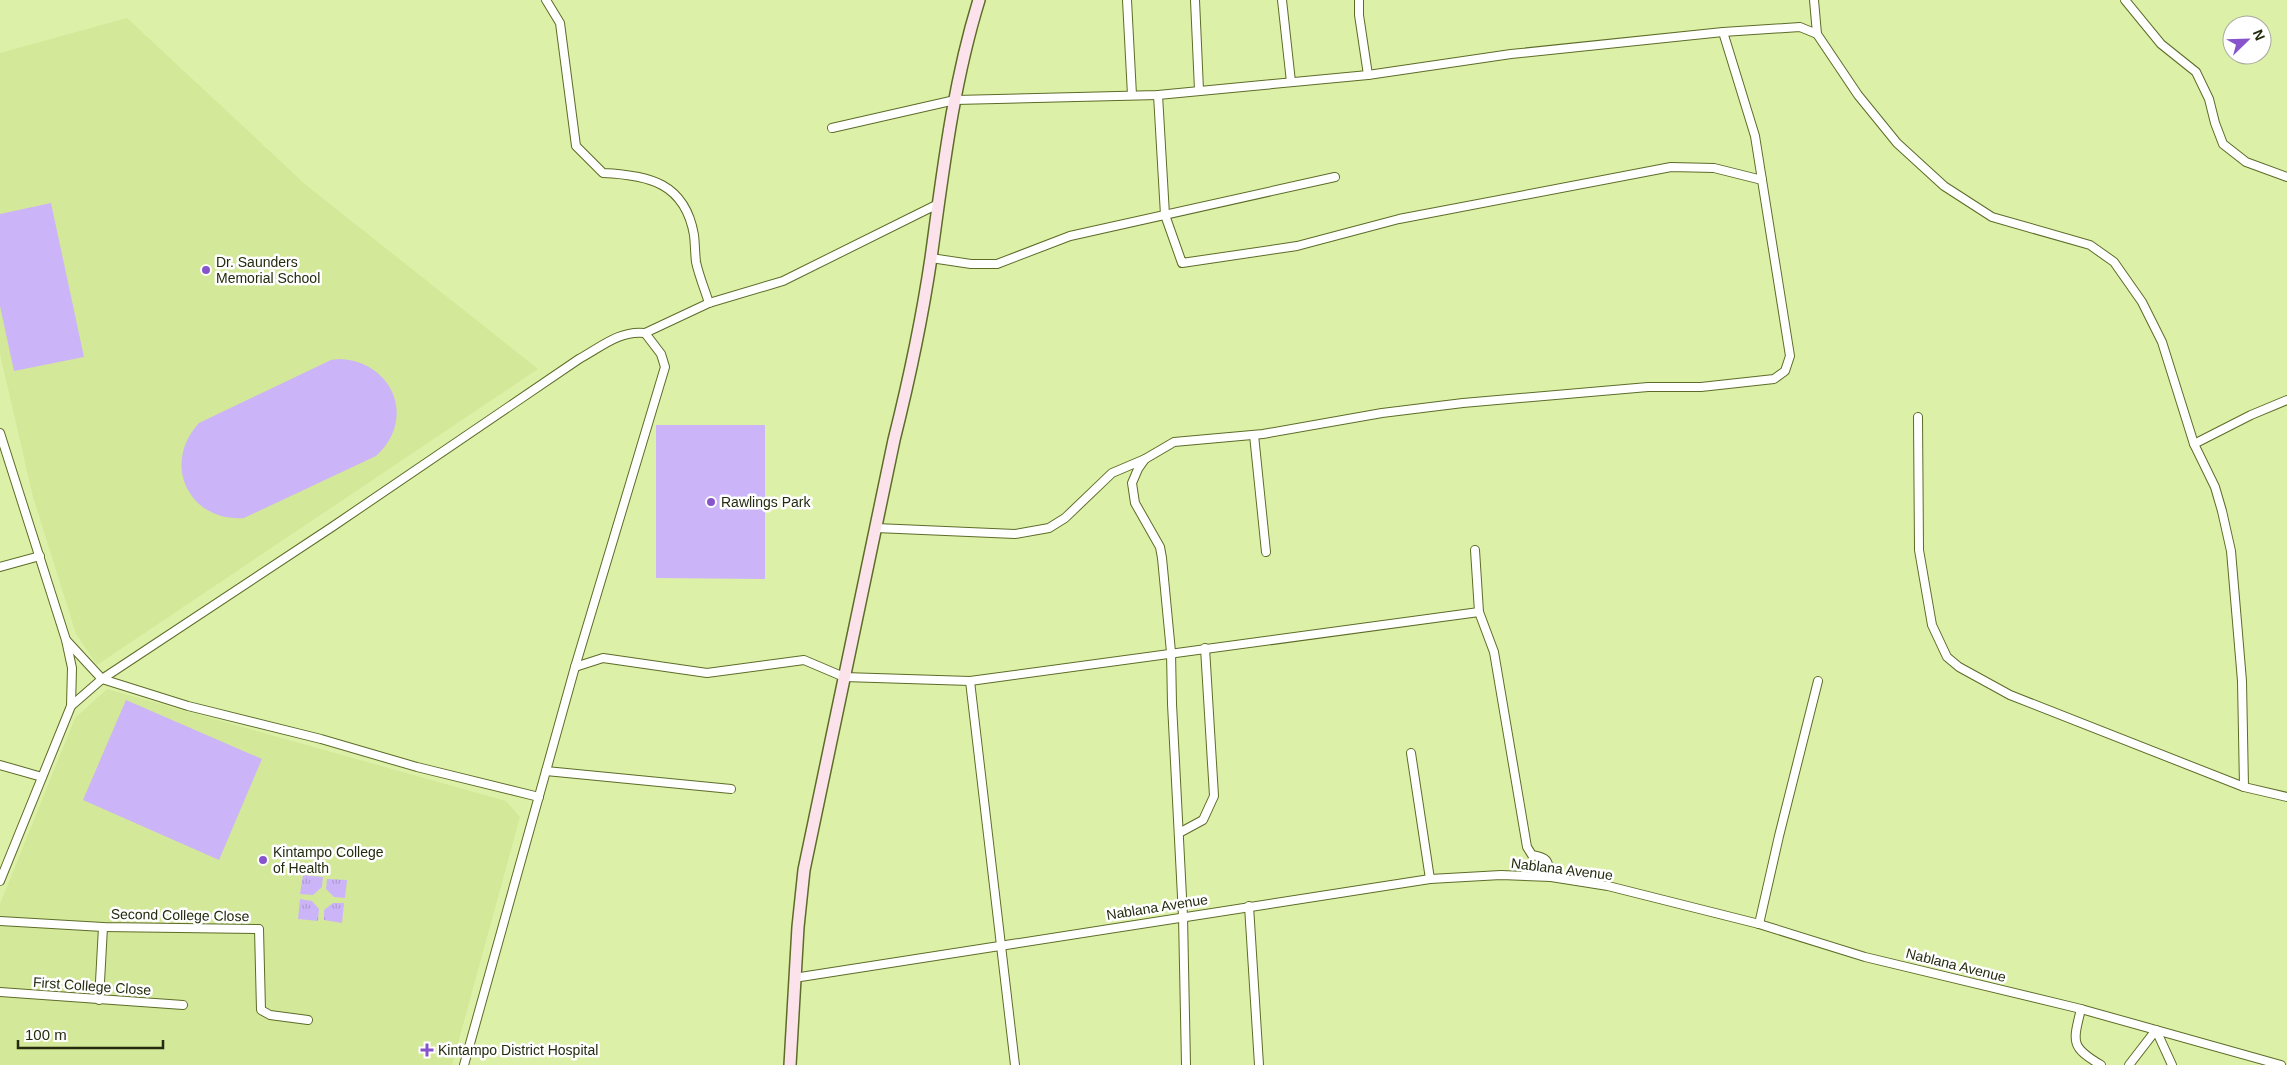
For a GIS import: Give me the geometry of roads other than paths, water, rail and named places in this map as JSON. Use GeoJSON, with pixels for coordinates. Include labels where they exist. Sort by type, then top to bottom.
{"type":"FeatureCollection","features":[{"type":"Feature","properties":{"kind":"main road"},"geometry":{"type":"LineString","coordinates":[[790,1065],[794,978],[804,870],[909,377],[931,258],[955,100],[979,0]]}},
{"type":"Feature","properties":{"kind":"street"},"geometry":{"type":"LineString","coordinates":[[546,0],[560,23],[576,146],[603,173],[635,174],[658,182],[682,200],[694,234],[697,264],[709,303]]}},
{"type":"Feature","properties":{"kind":"street"},"geometry":{"type":"LineString","coordinates":[[1127,0],[1132,95]]}},
{"type":"Feature","properties":{"kind":"street"},"geometry":{"type":"LineString","coordinates":[[1195,0],[1199,90]]}},
{"type":"Feature","properties":{"kind":"street"},"geometry":{"type":"LineString","coordinates":[[1282,0],[1291,82]]}},
{"type":"Feature","properties":{"kind":"street"},"geometry":{"type":"LineString","coordinates":[[1359,0],[1359,15],[1368,75]]}},
{"type":"Feature","properties":{"kind":"street"},"geometry":{"type":"LineString","coordinates":[[1814,0],[1817,34],[1858,95],[1897,143],[1944,186],[1992,217],[2090,245],[2114,262],[2142,302],[2162,342],[2194,444],[2215,487],[2231,551],[2242,680],[2244,787]]}},
{"type":"Feature","properties":{"kind":"street"},"geometry":{"type":"LineString","coordinates":[[2125,0],[2161,44],[2196,72],[2209,99],[2223,144],[2246,162],[2287,177]]}},
{"type":"Feature","properties":{"kind":"street"},"geometry":{"type":"LineString","coordinates":[[832,128],[955,100],[1158,95],[1368,75],[1510,54],[1723,32],[1800,27],[1817,34]]}},
{"type":"Feature","properties":{"kind":"street"},"geometry":{"type":"LineString","coordinates":[[876,528],[1015,534],[1049,528],[1065,518],[1112,473],[1145,459],[1174,442],[1254,434],[1382,413],[1463,403],[1648,387],[1701,387],[1774,379],[1786,371],[1790,356],[1755,136],[1723,32]]}},
{"type":"Feature","properties":{"kind":"street"},"geometry":{"type":"LineString","coordinates":[[1158,95],[1165,215],[1182,263],[1297,246],[1399,219],[1671,167],[1714,168],[1762,180]]}},
{"type":"Feature","properties":{"kind":"street"},"geometry":{"type":"LineString","coordinates":[[931,258],[971,264],[997,264],[1070,236],[1335,176]]}},
{"type":"Feature","properties":{"kind":"street"},"geometry":{"type":"LineString","coordinates":[[71,706],[102,679],[308,543],[579,359],[621,335],[633,332],[645,333],[709,303],[783,281],[938,204]]}},
{"type":"Feature","properties":{"kind":"street"},"geometry":{"type":"LineString","coordinates":[[464,1065],[575,666],[665,367],[661,354],[645,333]]}},
{"type":"Feature","properties":{"kind":"street"},"geometry":{"type":"LineString","coordinates":[[2194,444],[2251,414],[2287,400]]}},
{"type":"Feature","properties":{"kind":"street"},"geometry":{"type":"LineString","coordinates":[[1918,417],[1920,550],[1932,625],[1947,656],[1959,667],[2010,695],[2244,787],[2287,797]]}},
{"type":"Feature","properties":{"kind":"street"},"geometry":{"type":"LineString","coordinates":[[0,433],[66,640],[72,668],[71,706],[0,881]]}},
{"type":"Feature","properties":{"kind":"street"},"geometry":{"type":"LineString","coordinates":[[1254,434],[1266,552]]}},
{"type":"Feature","properties":{"kind":"street"},"geometry":{"type":"LineString","coordinates":[[1145,459],[1135,476],[1132,494],[1161,553],[1171,652],[1183,916],[1186,1065]]}},
{"type":"Feature","properties":{"kind":"street"},"geometry":{"type":"LineString","coordinates":[[1475,550],[1480,612],[1494,652],[1527,847],[1532,855],[1544,857],[1548,862],[1551,878]]}},
{"type":"Feature","properties":{"kind":"street"},"geometry":{"type":"LineString","coordinates":[[0,566],[40,556]]}},
{"type":"Feature","properties":{"kind":"street"},"geometry":{"type":"LineString","coordinates":[[575,666],[603,658],[707,673],[804,660],[844,676],[970,681],[1171,652],[1480,612]]}},
{"type":"Feature","properties":{"kind":"street"},"geometry":{"type":"LineString","coordinates":[[66,640],[102,679],[188,706],[321,739],[417,767],[539,797]]}},
{"type":"Feature","properties":{"kind":"street"},"geometry":{"type":"LineString","coordinates":[[1179,833],[1203,820],[1214,796],[1205,648]]}},
{"type":"Feature","properties":{"kind":"street"},"geometry":{"type":"LineString","coordinates":[[970,681],[1015,1065]]}},
{"type":"Feature","properties":{"kind":"street"},"geometry":{"type":"LineString","coordinates":[[1759,924],[1818,681]]}},
{"type":"Feature","properties":{"kind":"street"},"geometry":{"type":"LineString","coordinates":[[1411,752],[1430,879]]}},
{"type":"Feature","properties":{"kind":"street"},"geometry":{"type":"LineString","coordinates":[[0,765],[42,777]]}},
{"type":"Feature","properties":{"kind":"street"},"geometry":{"type":"LineString","coordinates":[[546,771],[731,789]]}},
{"type":"Feature","properties":{"kind":"street","name":"Nablana Avenue"},"geometry":{"type":"LineString","coordinates":[[794,978],[1000,944],[1430,879],[1501,875],[1551,878],[1608,886],[1759,924],[1865,957],[2081,1009],[2281,1065]]}},
{"type":"Feature","properties":{"kind":"street"},"geometry":{"type":"LineString","coordinates":[[1249,906],[1259,1065]]}},
{"type":"Feature","properties":{"kind":"street","name":"Second College Close"},"geometry":{"type":"LineString","coordinates":[[0,921],[103,927],[259,929],[261,1010],[270,1015],[308,1020]]}},
{"type":"Feature","properties":{"kind":"street"},"geometry":{"type":"LineString","coordinates":[[99,1000],[103,927]]}},
{"type":"Feature","properties":{"kind":"street","name":"First College Close"},"geometry":{"type":"LineString","coordinates":[[0,992],[183,1005]]}},
{"type":"Feature","properties":{"kind":"street"},"geometry":{"type":"LineString","coordinates":[[2081,1009],[2074,1038],[2077,1048],[2101,1065]]}},
{"type":"Feature","properties":{"kind":"street"},"geometry":{"type":"LineString","coordinates":[[2129,1065],[2156,1030],[2172,1065]]}},
{"type":"Feature","properties":{"kind":"place","name":"Dr. Saunders Memorial School"},"geometry":{"type":"Point","coordinates":[206,270]}},
{"type":"Feature","properties":{"kind":"place","name":"Rawlings Park"},"geometry":{"type":"Point","coordinates":[711,502]}},
{"type":"Feature","properties":{"kind":"place","name":"Kintampo College of Health"},"geometry":{"type":"Point","coordinates":[263,860]}},
{"type":"Feature","properties":{"kind":"place","name":"Kintampo District Hospital"},"geometry":{"type":"Point","coordinates":[427,1050]}}]}
